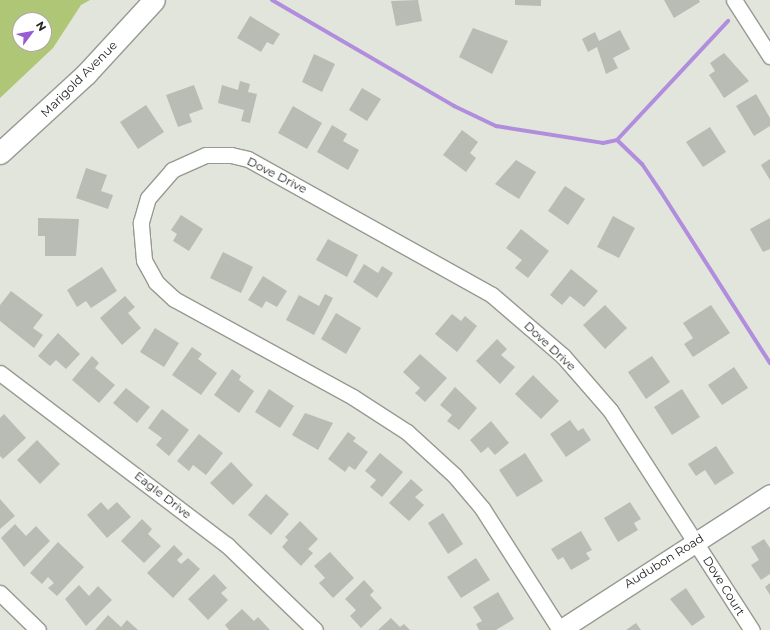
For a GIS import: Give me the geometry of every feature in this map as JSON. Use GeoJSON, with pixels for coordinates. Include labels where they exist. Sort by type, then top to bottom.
{"type":"FeatureCollection","features":[{"type":"Feature","properties":{"kind":"main road","name":"Marigold Avenue"},"geometry":{"type":"LineString","coordinates":[[0,153],[86,74],[154,0]]}},
{"type":"Feature","properties":{"kind":"street"},"geometry":{"type":"LineString","coordinates":[[734,0],[770,56]]}},
{"type":"Feature","properties":{"kind":"street","name":"Dove Drive"},"geometry":{"type":"LineString","coordinates":[[560,630],[482,508],[454,475],[412,437],[353,397],[174,299],[156,282],[142,254],[141,222],[154,188],[172,170],[206,155],[231,155],[248,159],[492,295],[588,383],[632,440],[696,541]]}},
{"type":"Feature","properties":{"kind":"street","name":"Eagle Drive"},"geometry":{"type":"LineString","coordinates":[[0,373],[227,545],[315,630]]}},
{"type":"Feature","properties":{"kind":"street","name":"Audubon Road"},"geometry":{"type":"LineString","coordinates":[[560,630],[770,494]]}},
{"type":"Feature","properties":{"kind":"street","name":"Dove Court"},"geometry":{"type":"LineString","coordinates":[[696,541],[752,630]]}},
{"type":"Feature","properties":{"kind":"street"},"geometry":{"type":"LineString","coordinates":[[0,593],[38,630]]}},
{"type":"Feature","properties":{"kind":"green space"},"geometry":{"type":"Polygon","coordinates":[[[0,0],[90,0],[81,5],[52,49],[52,12],[12,12],[12,52],[49,52],[0,98],[0,0]]]}},
{"type":"Feature","properties":{"kind":"building"},"geometry":{"type":"Polygon","coordinates":[[[418,0],[422,21],[396,26],[391,1],[418,0]]]}},
{"type":"Feature","properties":{"kind":"building"},"geometry":{"type":"Polygon","coordinates":[[[515,0],[541,0],[541,6],[515,5],[515,0]]]}},
{"type":"Feature","properties":{"kind":"building"},"geometry":{"type":"Polygon","coordinates":[[[664,0],[699,0],[700,2],[674,18],[664,0]]]}},
{"type":"Feature","properties":{"kind":"building"},"geometry":{"type":"Polygon","coordinates":[[[250,16],[280,34],[273,45],[267,42],[261,52],[237,38],[250,16]]]}},
{"type":"Feature","properties":{"kind":"building"},"geometry":{"type":"Polygon","coordinates":[[[473,28],[508,41],[492,74],[459,57],[473,28]]]}},
{"type":"Feature","properties":{"kind":"building"},"geometry":{"type":"Polygon","coordinates":[[[620,30],[630,49],[613,58],[618,68],[606,74],[597,47],[588,52],[582,39],[595,32],[599,41],[620,30]]]}},
{"type":"Feature","properties":{"kind":"building"},"geometry":{"type":"Polygon","coordinates":[[[724,53],[749,81],[724,98],[709,75],[715,71],[710,63],[724,53]]]}},
{"type":"Feature","properties":{"kind":"building"},"geometry":{"type":"Polygon","coordinates":[[[314,54],[335,64],[322,92],[302,82],[314,54]]]}},
{"type":"Feature","properties":{"kind":"building"},"geometry":{"type":"Polygon","coordinates":[[[240,81],[250,84],[248,92],[257,94],[250,123],[241,121],[244,110],[218,103],[222,85],[238,90],[240,81]]]}},
{"type":"Feature","properties":{"kind":"building"},"geometry":{"type":"Polygon","coordinates":[[[194,85],[203,109],[189,114],[192,122],[178,127],[166,95],[194,85]]]}},
{"type":"Feature","properties":{"kind":"building"},"geometry":{"type":"Polygon","coordinates":[[[362,88],[381,99],[367,121],[349,110],[362,88]]]}},
{"type":"Feature","properties":{"kind":"building"},"geometry":{"type":"Polygon","coordinates":[[[756,94],[770,118],[770,126],[754,136],[736,106],[756,94]]]}},
{"type":"Feature","properties":{"kind":"building"},"geometry":{"type":"Polygon","coordinates":[[[146,105],[164,132],[138,149],[120,122],[146,105]]]}},
{"type":"Feature","properties":{"kind":"building"},"geometry":{"type":"Polygon","coordinates":[[[293,106],[322,123],[307,149],[278,133],[293,106]]]}},
{"type":"Feature","properties":{"kind":"building"},"geometry":{"type":"Polygon","coordinates":[[[332,125],[347,134],[343,141],[359,150],[348,170],[317,152],[332,125]]]}},
{"type":"Feature","properties":{"kind":"building"},"geometry":{"type":"Polygon","coordinates":[[[710,127],[726,152],[703,167],[686,142],[710,127]]]}},
{"type":"Feature","properties":{"kind":"building"},"geometry":{"type":"Polygon","coordinates":[[[462,130],[478,142],[470,153],[476,158],[466,172],[443,155],[462,130]]]}},
{"type":"Feature","properties":{"kind":"building"},"geometry":{"type":"Polygon","coordinates":[[[770,159],[770,180],[761,165],[770,159]]]}},
{"type":"Feature","properties":{"kind":"building"},"geometry":{"type":"Polygon","coordinates":[[[516,160],[536,172],[519,199],[495,184],[516,160]]]}},
{"type":"Feature","properties":{"kind":"building"},"geometry":{"type":"Polygon","coordinates":[[[86,168],[107,175],[101,191],[113,195],[108,209],[76,198],[86,168]]]}},
{"type":"Feature","properties":{"kind":"building"},"geometry":{"type":"Polygon","coordinates":[[[565,186],[585,199],[568,225],[548,211],[565,186]]]}},
{"type":"Feature","properties":{"kind":"building"},"geometry":{"type":"Polygon","coordinates":[[[181,215],[203,229],[189,251],[173,241],[177,234],[171,230],[181,215]]]}},
{"type":"Feature","properties":{"kind":"building"},"geometry":{"type":"Polygon","coordinates":[[[613,216],[635,228],[619,258],[597,247],[613,216]]]}},
{"type":"Feature","properties":{"kind":"building"},"geometry":{"type":"Polygon","coordinates":[[[38,218],[79,219],[76,256],[45,256],[45,236],[38,236],[38,218]]]}},
{"type":"Feature","properties":{"kind":"building"},"geometry":{"type":"Polygon","coordinates":[[[770,218],[770,249],[763,252],[750,229],[770,218]]]}},
{"type":"Feature","properties":{"kind":"building"},"geometry":{"type":"Polygon","coordinates":[[[521,229],[549,251],[528,278],[515,268],[522,260],[506,248],[521,229]]]}},
{"type":"Feature","properties":{"kind":"building"},"geometry":{"type":"Polygon","coordinates":[[[328,239],[358,255],[347,277],[316,260],[328,239]]]}},
{"type":"Feature","properties":{"kind":"building"},"geometry":{"type":"Polygon","coordinates":[[[223,252],[253,267],[241,293],[210,278],[223,252]]]}},
{"type":"Feature","properties":{"kind":"building"},"geometry":{"type":"Polygon","coordinates":[[[364,264],[378,273],[382,266],[393,273],[377,298],[353,282],[364,264]]]}},
{"type":"Feature","properties":{"kind":"building"},"geometry":{"type":"Polygon","coordinates":[[[102,267],[117,291],[91,308],[86,301],[77,307],[67,290],[102,267]]]}},
{"type":"Feature","properties":{"kind":"building"},"geometry":{"type":"Polygon","coordinates":[[[571,269],[598,291],[584,307],[570,296],[562,305],[550,295],[571,269]]]}},
{"type":"Feature","properties":{"kind":"building"},"geometry":{"type":"Polygon","coordinates":[[[263,276],[287,291],[277,307],[266,301],[262,308],[248,300],[263,276]]]}},
{"type":"Feature","properties":{"kind":"building"},"geometry":{"type":"Polygon","coordinates":[[[11,291],[43,315],[33,328],[43,335],[34,348],[0,321],[0,305],[11,291]]]}},
{"type":"Feature","properties":{"kind":"building"},"geometry":{"type":"Polygon","coordinates":[[[325,294],[333,298],[314,335],[286,320],[299,295],[319,306],[325,294]]]}},
{"type":"Feature","properties":{"kind":"building"},"geometry":{"type":"Polygon","coordinates":[[[125,296],[135,307],[128,313],[141,328],[122,345],[100,318],[125,296]]]}},
{"type":"Feature","properties":{"kind":"building"},"geometry":{"type":"Polygon","coordinates":[[[605,305],[627,328],[605,349],[583,325],[605,305]]]}},
{"type":"Feature","properties":{"kind":"building"},"geometry":{"type":"Polygon","coordinates":[[[711,305],[730,333],[693,357],[684,344],[693,338],[683,323],[711,305]]]}},
{"type":"Feature","properties":{"kind":"building"},"geometry":{"type":"Polygon","coordinates":[[[336,313],[361,328],[346,354],[321,339],[336,313]]]}},
{"type":"Feature","properties":{"kind":"building"},"geometry":{"type":"Polygon","coordinates":[[[452,314],[461,321],[465,316],[477,326],[457,352],[435,334],[452,314]]]}},
{"type":"Feature","properties":{"kind":"building"},"geometry":{"type":"Polygon","coordinates":[[[155,328],[179,343],[164,367],[140,352],[155,328]]]}},
{"type":"Feature","properties":{"kind":"building"},"geometry":{"type":"Polygon","coordinates":[[[58,333],[80,354],[66,369],[56,360],[50,366],[38,356],[58,333]]]}},
{"type":"Feature","properties":{"kind":"building"},"geometry":{"type":"Polygon","coordinates":[[[497,339],[507,349],[501,355],[515,367],[500,384],[476,361],[497,339]]]}},
{"type":"Feature","properties":{"kind":"building"},"geometry":{"type":"Polygon","coordinates":[[[192,347],[202,354],[198,359],[217,373],[201,395],[172,375],[192,347]]]}},
{"type":"Feature","properties":{"kind":"building"},"geometry":{"type":"Polygon","coordinates":[[[420,354],[447,378],[425,402],[415,393],[420,388],[403,372],[420,354]]]}},
{"type":"Feature","properties":{"kind":"building"},"geometry":{"type":"Polygon","coordinates":[[[92,356],[99,363],[95,368],[115,385],[99,403],[72,380],[92,356]]]}},
{"type":"Feature","properties":{"kind":"building"},"geometry":{"type":"Polygon","coordinates":[[[652,356],[670,382],[646,399],[628,372],[652,356]]]}},
{"type":"Feature","properties":{"kind":"building"},"geometry":{"type":"Polygon","coordinates":[[[734,367],[748,388],[722,405],[708,385],[734,367]]]}},
{"type":"Feature","properties":{"kind":"building"},"geometry":{"type":"Polygon","coordinates":[[[232,369],[241,376],[239,380],[254,391],[239,413],[214,395],[232,369]]]}},
{"type":"Feature","properties":{"kind":"building"},"geometry":{"type":"Polygon","coordinates":[[[533,375],[559,401],[541,419],[515,394],[533,375]]]}},
{"type":"Feature","properties":{"kind":"building"},"geometry":{"type":"Polygon","coordinates":[[[455,387],[477,408],[459,430],[447,421],[452,415],[440,405],[455,387]]]}},
{"type":"Feature","properties":{"kind":"building"},"geometry":{"type":"Polygon","coordinates":[[[126,388],[150,407],[137,423],[113,403],[126,388]]]}},
{"type":"Feature","properties":{"kind":"building"},"geometry":{"type":"Polygon","coordinates":[[[269,389],[294,406],[280,428],[255,412],[269,389]]]}},
{"type":"Feature","properties":{"kind":"building"},"geometry":{"type":"Polygon","coordinates":[[[682,389],[700,417],[672,435],[654,407],[682,389]]]}},
{"type":"Feature","properties":{"kind":"building"},"geometry":{"type":"Polygon","coordinates":[[[162,409],[189,430],[169,456],[156,445],[162,438],[148,428],[162,409]]]}},
{"type":"Feature","properties":{"kind":"building"},"geometry":{"type":"Polygon","coordinates":[[[305,413],[333,423],[318,450],[292,435],[305,413]]]}},
{"type":"Feature","properties":{"kind":"building"},"geometry":{"type":"Polygon","coordinates":[[[4,414],[26,438],[3,459],[0,456],[0,418],[4,414]]]}},
{"type":"Feature","properties":{"kind":"building"},"geometry":{"type":"Polygon","coordinates":[[[570,420],[578,431],[583,428],[591,440],[566,457],[550,434],[570,420]]]}},
{"type":"Feature","properties":{"kind":"building"},"geometry":{"type":"Polygon","coordinates":[[[491,421],[509,443],[495,455],[488,447],[481,453],[470,440],[491,421]]]}},
{"type":"Feature","properties":{"kind":"building"},"geometry":{"type":"Polygon","coordinates":[[[348,432],[356,438],[353,441],[368,452],[355,470],[349,466],[345,472],[328,459],[348,432]]]}},
{"type":"Feature","properties":{"kind":"building"},"geometry":{"type":"Polygon","coordinates":[[[199,434],[223,453],[206,475],[193,465],[189,471],[177,461],[199,434]]]}},
{"type":"Feature","properties":{"kind":"building"},"geometry":{"type":"Polygon","coordinates":[[[37,440],[60,464],[40,484],[17,460],[37,440]]]}},
{"type":"Feature","properties":{"kind":"building"},"geometry":{"type":"Polygon","coordinates":[[[716,446],[734,473],[715,485],[705,470],[696,476],[688,464],[716,446]]]}},
{"type":"Feature","properties":{"kind":"building"},"geometry":{"type":"Polygon","coordinates":[[[380,453],[403,472],[382,497],[370,487],[376,480],[365,471],[380,453]]]}},
{"type":"Feature","properties":{"kind":"building"},"geometry":{"type":"Polygon","coordinates":[[[525,453],[543,481],[517,497],[499,470],[525,453]]]}},
{"type":"Feature","properties":{"kind":"building"},"geometry":{"type":"Polygon","coordinates":[[[231,462],[253,485],[233,505],[210,483],[231,462]]]}},
{"type":"Feature","properties":{"kind":"building"},"geometry":{"type":"Polygon","coordinates":[[[411,479],[423,490],[415,497],[424,505],[409,521],[389,503],[411,479]]]}},
{"type":"Feature","properties":{"kind":"building"},"geometry":{"type":"Polygon","coordinates":[[[266,494],[289,514],[271,535],[248,515],[266,494]]]}},
{"type":"Feature","properties":{"kind":"building"},"geometry":{"type":"Polygon","coordinates":[[[0,499],[15,516],[0,529],[0,499]]]}},
{"type":"Feature","properties":{"kind":"building"},"geometry":{"type":"Polygon","coordinates":[[[101,502],[108,510],[117,502],[131,517],[107,538],[87,515],[101,502]]]}},
{"type":"Feature","properties":{"kind":"building"},"geometry":{"type":"Polygon","coordinates":[[[630,502],[641,519],[634,523],[638,530],[618,542],[604,518],[630,502]]]}},
{"type":"Feature","properties":{"kind":"building"},"geometry":{"type":"Polygon","coordinates":[[[443,513],[463,544],[448,554],[428,523],[443,513]]]}},
{"type":"Feature","properties":{"kind":"building"},"geometry":{"type":"Polygon","coordinates":[[[142,519],[152,529],[148,534],[161,546],[144,563],[121,541],[142,519]]]}},
{"type":"Feature","properties":{"kind":"building"},"geometry":{"type":"Polygon","coordinates":[[[300,521],[318,539],[308,549],[313,553],[301,566],[282,547],[288,540],[285,537],[300,521]]]}},
{"type":"Feature","properties":{"kind":"building"},"geometry":{"type":"Polygon","coordinates":[[[15,524],[26,536],[36,526],[50,541],[24,567],[1,538],[15,524]]]}},
{"type":"Feature","properties":{"kind":"building"},"geometry":{"type":"Polygon","coordinates":[[[581,531],[592,550],[586,553],[590,559],[571,570],[563,557],[558,560],[551,549],[581,531]]]}},
{"type":"Feature","properties":{"kind":"building"},"geometry":{"type":"Polygon","coordinates":[[[764,539],[770,548],[770,574],[761,580],[751,565],[759,560],[751,547],[764,539]]]}},
{"type":"Feature","properties":{"kind":"building"},"geometry":{"type":"Polygon","coordinates":[[[58,542],[84,567],[57,596],[48,588],[54,583],[48,577],[42,584],[30,573],[58,542]]]}},
{"type":"Feature","properties":{"kind":"building"},"geometry":{"type":"Polygon","coordinates":[[[174,545],[183,554],[177,560],[181,564],[188,558],[200,569],[173,598],[147,573],[174,545]]]}},
{"type":"Feature","properties":{"kind":"building"},"geometry":{"type":"Polygon","coordinates":[[[330,552],[354,578],[333,598],[319,583],[325,578],[314,566],[330,552]]]}},
{"type":"Feature","properties":{"kind":"building"},"geometry":{"type":"Polygon","coordinates":[[[476,558],[490,580],[461,598],[447,577],[476,558]]]}},
{"type":"Feature","properties":{"kind":"building"},"geometry":{"type":"Polygon","coordinates":[[[214,574],[227,588],[221,593],[228,600],[208,620],[188,599],[214,574]]]}},
{"type":"Feature","properties":{"kind":"building"},"geometry":{"type":"Polygon","coordinates":[[[364,580],[374,591],[370,595],[382,608],[361,628],[350,616],[356,610],[345,599],[364,580]]]}},
{"type":"Feature","properties":{"kind":"building"},"geometry":{"type":"Polygon","coordinates":[[[770,583],[770,595],[765,587],[770,583]]]}},
{"type":"Feature","properties":{"kind":"building"},"geometry":{"type":"Polygon","coordinates":[[[79,585],[89,596],[98,586],[112,600],[86,626],[65,599],[79,585]]]}},
{"type":"Feature","properties":{"kind":"building"},"geometry":{"type":"Polygon","coordinates":[[[686,588],[705,617],[692,626],[670,599],[686,588]]]}},
{"type":"Feature","properties":{"kind":"building"},"geometry":{"type":"Polygon","coordinates":[[[498,592],[514,619],[496,630],[479,630],[476,624],[482,621],[473,607],[498,592]]]}},
{"type":"Feature","properties":{"kind":"building"},"geometry":{"type":"Polygon","coordinates":[[[242,609],[254,621],[258,617],[270,630],[229,630],[225,625],[242,609]]]}},
{"type":"Feature","properties":{"kind":"building"},"geometry":{"type":"Polygon","coordinates":[[[108,615],[121,627],[127,620],[138,630],[95,630],[108,615]]]}},
{"type":"Feature","properties":{"kind":"building"},"geometry":{"type":"Polygon","coordinates":[[[391,618],[400,627],[404,624],[410,630],[378,630],[391,618]]]}},
{"type":"Feature","properties":{"kind":"building"},"geometry":{"type":"Polygon","coordinates":[[[636,623],[641,630],[626,630],[636,623]]]}},
{"type":"Feature","properties":{"kind":"waterway"},"geometry":{"type":"LineString","coordinates":[[272,0],[454,106],[496,126],[603,143],[617,140],[728,21]]}},
{"type":"Feature","properties":{"kind":"waterway"},"geometry":{"type":"LineString","coordinates":[[617,140],[642,164],[770,363]]}}]}
